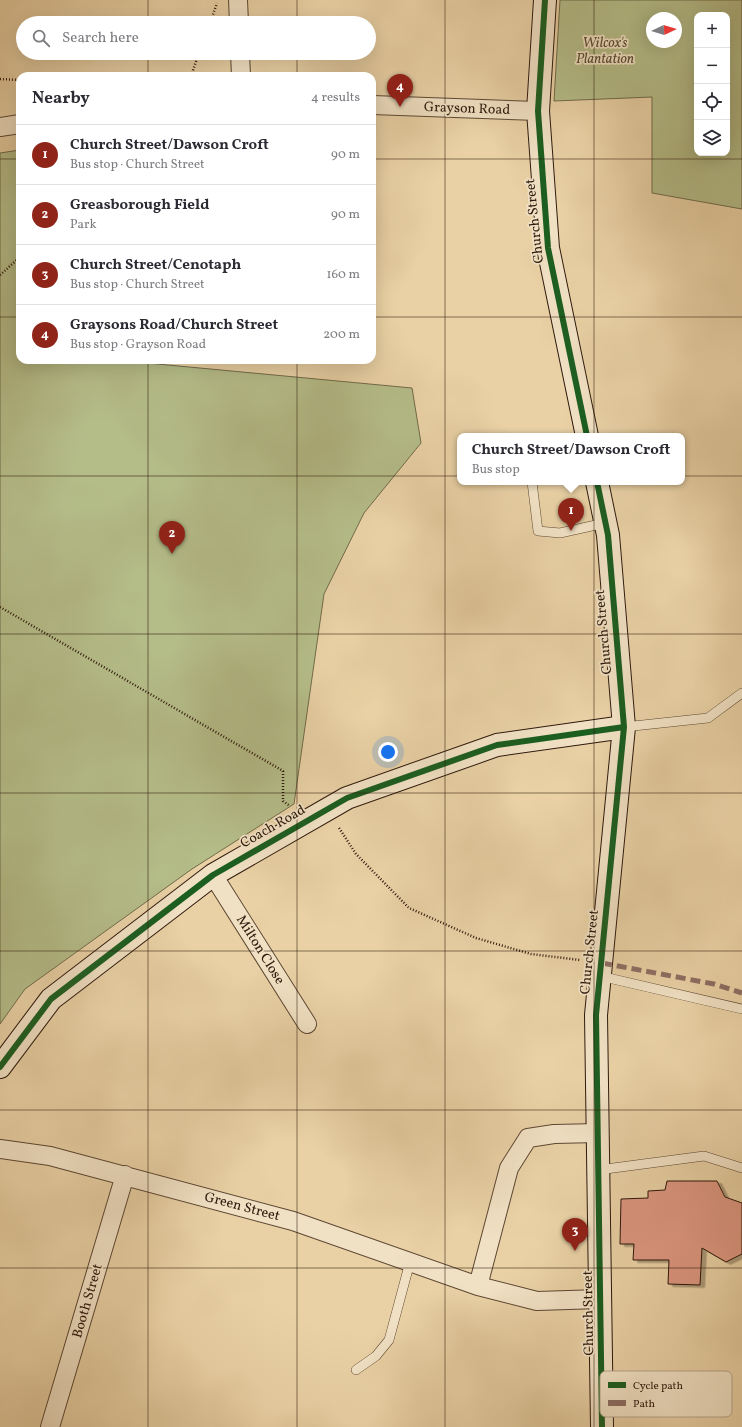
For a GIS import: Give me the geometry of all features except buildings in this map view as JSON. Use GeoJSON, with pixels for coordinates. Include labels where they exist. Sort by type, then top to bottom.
{"type":"FeatureCollection","features":[{"type":"Feature","properties":{"kind":"street"},"geometry":{"type":"LineString","coordinates":[[238,0],[239,16]]}},
{"type":"Feature","properties":{"kind":"street","name":"Church Street"},"geometry":{"type":"LineString","coordinates":[[545,0],[538,111],[548,248],[586,433]]}},
{"type":"Feature","properties":{"kind":"street"},"geometry":{"type":"LineString","coordinates":[[240,60],[241,72]]}},
{"type":"Feature","properties":{"kind":"street","name":"Grayson Road"},"geometry":{"type":"LineString","coordinates":[[376,105],[538,111]]}},
{"type":"Feature","properties":{"kind":"street"},"geometry":{"type":"LineString","coordinates":[[0,127],[16,125]]}},
{"type":"Feature","properties":{"kind":"street","name":"Church Street"},"geometry":{"type":"LineString","coordinates":[[598,485],[608,535],[624,727],[596,1015],[601,1371]]}},
{"type":"Feature","properties":{"kind":"street","name":"Coach Road"},"geometry":{"type":"LineString","coordinates":[[0,1068],[51,999],[213,875],[347,798],[497,745],[624,727]]}},
{"type":"Feature","properties":{"kind":"street","name":"Milton Close"},"geometry":{"type":"LineString","coordinates":[[213,875],[307,1024]]}},
{"type":"Feature","properties":{"kind":"street"},"geometry":{"type":"LineString","coordinates":[[478,1286],[509,1168],[528,1138],[554,1134],[598,1133]]}},
{"type":"Feature","properties":{"kind":"street","name":"Green Street"},"geometry":{"type":"LineString","coordinates":[[0,1149],[50,1156],[292,1221],[478,1286],[537,1301],[600,1299]]}},
{"type":"Feature","properties":{"kind":"street","name":"Booth Street"},"geometry":{"type":"LineString","coordinates":[[50,1427],[125,1175]]}},
{"type":"Feature","properties":{"kind":"street","name":"Church Street"},"geometry":{"type":"LineString","coordinates":[[602,1417],[602,1427]]}},
{"type":"Feature","properties":{"kind":"lane"},"geometry":{"type":"LineString","coordinates":[[532,485],[538,530],[560,533],[605,523]]}},
{"type":"Feature","properties":{"kind":"lane"},"geometry":{"type":"LineString","coordinates":[[624,727],[708,718],[742,693]]}},
{"type":"Feature","properties":{"kind":"lane"},"geometry":{"type":"LineString","coordinates":[[601,969],[742,1009]]}},
{"type":"Feature","properties":{"kind":"lane"},"geometry":{"type":"LineString","coordinates":[[598,1170],[704,1156],[742,1168]]}},
{"type":"Feature","properties":{"kind":"lane"},"geometry":{"type":"LineString","coordinates":[[356,1370],[376,1356],[389,1340],[410,1262]]}},
{"type":"Feature","properties":{"kind":"path"},"geometry":{"type":"LineString","coordinates":[[212,16],[218,0]]}},
{"type":"Feature","properties":{"kind":"path"},"geometry":{"type":"LineString","coordinates":[[192,72],[197,60]]}},
{"type":"Feature","properties":{"kind":"path"},"geometry":{"type":"LineString","coordinates":[[0,79],[16,80]]}},
{"type":"Feature","properties":{"kind":"path"},"geometry":{"type":"LineString","coordinates":[[0,275],[16,261]]}},
{"type":"Feature","properties":{"kind":"path"},"geometry":{"type":"LineString","coordinates":[[0,607],[283,771],[283,801],[318,814],[409,908],[476,938],[531,954],[601,969]]}},
{"type":"Feature","properties":{"kind":"green space","name":"Wilcox's Plantation"},"geometry":{"type":"Polygon","coordinates":[[[560,0],[742,0],[742,209],[652,193],[652,97],[554,101],[560,0]]]}},
{"type":"Feature","properties":{"kind":"green space"},"geometry":{"type":"Polygon","coordinates":[[[16,151],[16,364],[157,364],[412,388],[421,443],[364,513],[324,594],[294,804],[192,869],[25,989],[0,1024],[0,153],[16,151]]]}},
{"type":"Feature","properties":{"kind":"marked path"},"geometry":{"type":"LineString","coordinates":[[602,963],[714,984],[742,993]]}},
{"type":"Feature","properties":{"kind":"cycle path"},"geometry":{"type":"LineString","coordinates":[[545,0],[538,111],[548,248],[586,433]]}},
{"type":"Feature","properties":{"kind":"cycle path"},"geometry":{"type":"LineString","coordinates":[[598,485],[608,535],[624,727],[596,1015],[601,1371]]}},
{"type":"Feature","properties":{"kind":"cycle path"},"geometry":{"type":"LineString","coordinates":[[0,1067],[51,999],[213,875],[347,798],[497,745],[624,727]]}},
{"type":"Feature","properties":{"kind":"cycle path"},"geometry":{"type":"LineString","coordinates":[[602,1417],[602,1427]]}},
{"type":"Feature","properties":{"kind":"place","name":"Graysons Road/Church Street"},"geometry":{"type":"Point","coordinates":[400,107]}},
{"type":"Feature","properties":{"kind":"place","name":"Church Street/Dawson Croft"},"geometry":{"type":"Point","coordinates":[571,531]}},
{"type":"Feature","properties":{"kind":"place","name":"Greasborough Field"},"geometry":{"type":"Point","coordinates":[172,554]}},
{"type":"Feature","properties":{"kind":"place","name":"Church Street/Cenotaph"},"geometry":{"type":"Point","coordinates":[575,1251]}}]}
